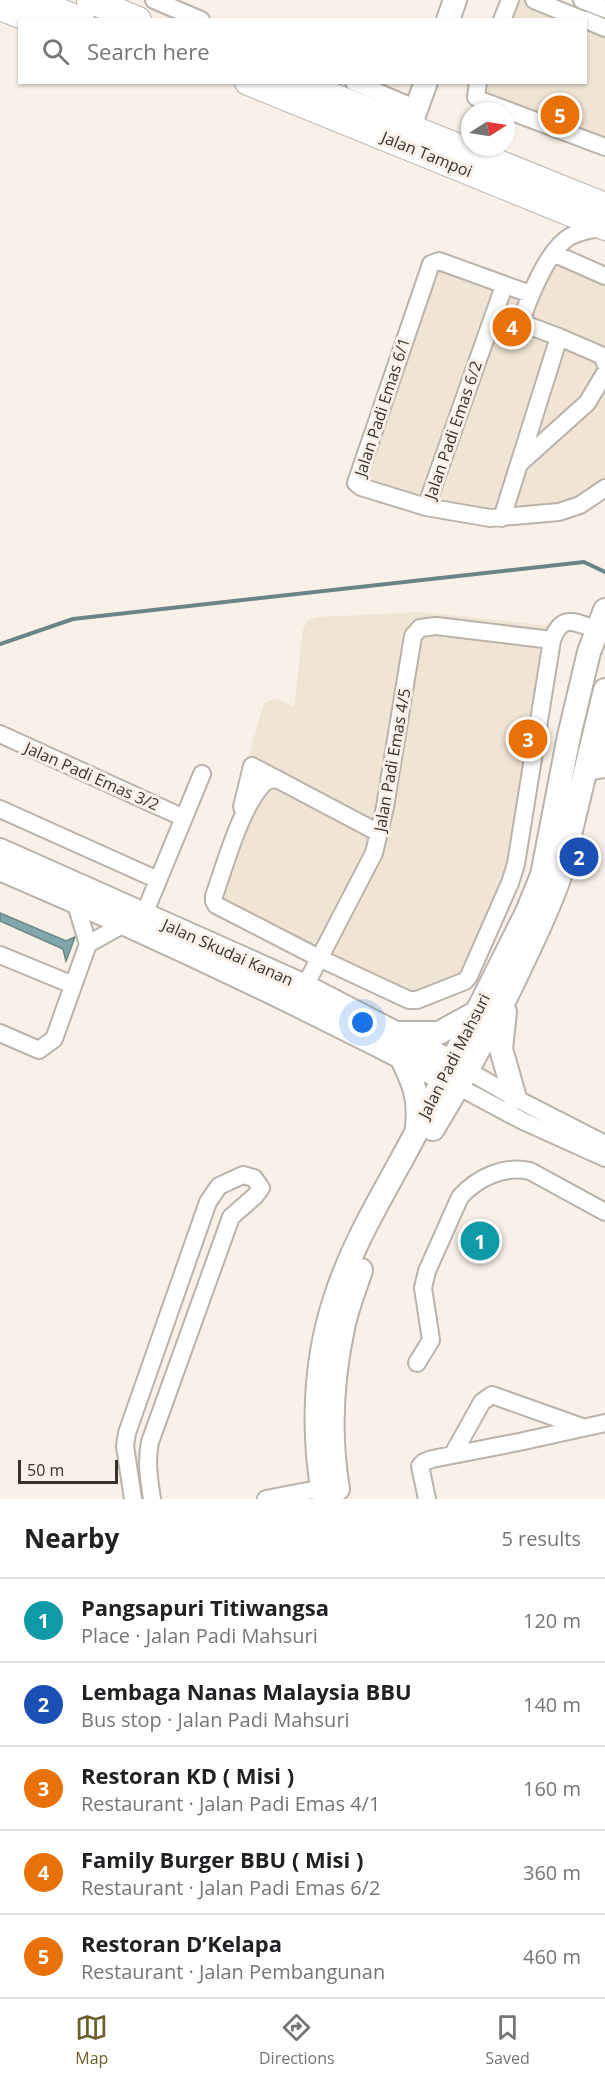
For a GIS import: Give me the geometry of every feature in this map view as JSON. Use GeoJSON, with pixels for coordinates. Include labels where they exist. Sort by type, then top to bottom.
{"type":"FeatureCollection","features":[{"type":"Feature","properties":{"kind":"main road"},"geometry":{"type":"LineString","coordinates":[[30,0],[76,18]]}},
{"type":"Feature","properties":{"kind":"main road"},"geometry":{"type":"LineString","coordinates":[[90,0],[133,18]]}},
{"type":"Feature","properties":{"kind":"main road"},"geometry":{"type":"LineString","coordinates":[[449,18],[454,0]]}},
{"type":"Feature","properties":{"kind":"main road"},"geometry":{"type":"LineString","coordinates":[[0,7],[28,18]]}},
{"type":"Feature","properties":{"kind":"main road","name":"Jalan Tampoi"},"geometry":{"type":"LineString","coordinates":[[255,84],[410,127],[605,227]]}},
{"type":"Feature","properties":{"kind":"main road","name":"Jalan Tampoi"},"geometry":{"type":"LineString","coordinates":[[302,84],[605,206]]}},
{"type":"Feature","properties":{"kind":"main road"},"geometry":{"type":"LineString","coordinates":[[410,127],[425,84]]}},
{"type":"Feature","properties":{"kind":"main road","name":"Jalan Padi Mahsuri"},"geometry":{"type":"LineString","coordinates":[[331,1493],[336,1363],[343,1326],[365,1259],[425,1142],[455,1074],[475,1013],[527,912],[542,875],[569,736],[599,634]]}},
{"type":"Feature","properties":{"kind":"main road","name":"Jalan Padi Mahsuri"},"geometry":{"type":"LineString","coordinates":[[331,1493],[318,1452],[316,1409],[320,1364],[334,1302],[354,1251],[378,1202],[416,1133],[507,995],[550,904],[595,770],[599,712],[605,690]]}},
{"type":"Feature","properties":{"kind":"main road","name":"Jalan Skudai Kanan"},"geometry":{"type":"LineString","coordinates":[[0,850],[135,923],[402,1059],[455,1074]]}},
{"type":"Feature","properties":{"kind":"main road","name":"Jalan Skudai Kanan"},"geometry":{"type":"LineString","coordinates":[[0,868],[75,901],[305,986],[398,1033],[455,1074]]}},
{"type":"Feature","properties":{"kind":"main road"},"geometry":{"type":"LineString","coordinates":[[507,995],[501,1049],[515,1098]]}},
{"type":"Feature","properties":{"kind":"main road"},"geometry":{"type":"LineString","coordinates":[[398,1033],[439,1033],[475,1013]]}},
{"type":"Feature","properties":{"kind":"main road"},"geometry":{"type":"LineString","coordinates":[[402,1059],[417,1098],[416,1133]]}},
{"type":"Feature","properties":{"kind":"street"},"geometry":{"type":"LineString","coordinates":[[154,0],[196,18]]}},
{"type":"Feature","properties":{"kind":"street"},"geometry":{"type":"LineString","coordinates":[[503,18],[510,0]]}},
{"type":"Feature","properties":{"kind":"street"},"geometry":{"type":"LineString","coordinates":[[534,0],[579,18]]}},
{"type":"Feature","properties":{"kind":"street"},"geometry":{"type":"LineString","coordinates":[[582,0],[605,9]]}},
{"type":"Feature","properties":{"kind":"street"},"geometry":{"type":"LineString","coordinates":[[587,21],[605,28]]}},
{"type":"Feature","properties":{"kind":"street"},"geometry":{"type":"LineString","coordinates":[[356,84],[410,127]]}},
{"type":"Feature","properties":{"kind":"street"},"geometry":{"type":"LineString","coordinates":[[477,84],[476,97],[480,100],[605,147]]}},
{"type":"Feature","properties":{"kind":"street"},"geometry":{"type":"LineString","coordinates":[[521,321],[530,294],[561,243],[571,236],[605,227]]}},
{"type":"Feature","properties":{"kind":"street"},"geometry":{"type":"LineString","coordinates":[[553,253],[605,276]]}},
{"type":"Feature","properties":{"kind":"street","name":"Jalan Padi Emas 6/1"},"geometry":{"type":"LineString","coordinates":[[530,294],[439,261],[431,264],[356,483],[361,487],[426,507],[490,518],[559,512],[580,504],[605,488]]}},
{"type":"Feature","properties":{"kind":"street","name":"Jalan Padi Emas 6/2"},"geometry":{"type":"LineString","coordinates":[[426,507],[504,286]]}},
{"type":"Feature","properties":{"kind":"street"},"geometry":{"type":"LineString","coordinates":[[495,313],[521,321],[603,356],[605,363]]}},
{"type":"Feature","properties":{"kind":"street"},"geometry":{"type":"LineString","coordinates":[[502,518],[560,337]]}},
{"type":"Feature","properties":{"kind":"street"},"geometry":{"type":"LineString","coordinates":[[519,464],[587,403],[605,373]]}},
{"type":"Feature","properties":{"kind":"street"},"geometry":{"type":"LineString","coordinates":[[277,779],[269,780],[249,804],[214,896],[216,905],[319,958],[409,1000],[417,1000],[465,981],[510,883],[516,864],[552,640],[557,628],[563,623],[572,621],[599,634]]}},
{"type":"Feature","properties":{"kind":"street","name":"Jalan Padi Emas 4/5"},"geometry":{"type":"LineString","coordinates":[[305,986],[374,853],[400,726],[413,636],[420,628],[436,626],[552,640]]}},
{"type":"Feature","properties":{"kind":"street"},"geometry":{"type":"LineString","coordinates":[[599,712],[601,746],[605,756]]}},
{"type":"Feature","properties":{"kind":"street","name":"Jalan Padi Emas 3/2"},"geometry":{"type":"LineString","coordinates":[[0,734],[184,818]]}},
{"type":"Feature","properties":{"kind":"street"},"geometry":{"type":"LineString","coordinates":[[235,837],[252,766],[379,833]]}},
{"type":"Feature","properties":{"kind":"street"},"geometry":{"type":"LineString","coordinates":[[88,944],[135,923],[158,880],[202,774]]}},
{"type":"Feature","properties":{"kind":"street"},"geometry":{"type":"LineString","coordinates":[[0,809],[158,880]]}},
{"type":"Feature","properties":{"kind":"street"},"geometry":{"type":"LineString","coordinates":[[0,1033],[39,1050],[54,1039],[88,944],[75,901]]}},
{"type":"Feature","properties":{"kind":"street"},"geometry":{"type":"LineString","coordinates":[[0,955],[73,985]]}},
{"type":"Feature","properties":{"kind":"street"},"geometry":{"type":"LineString","coordinates":[[455,1074],[515,1098],[605,1144]]}},
{"type":"Feature","properties":{"kind":"street"},"geometry":{"type":"LineString","coordinates":[[455,1074],[524,1121],[605,1158]]}},
{"type":"Feature","properties":{"kind":"street"},"geometry":{"type":"LineString","coordinates":[[417,1364],[431,1340],[423,1288],[427,1271],[460,1197],[468,1188],[481,1179],[504,1171],[519,1169],[530,1171],[605,1212]]}},
{"type":"Feature","properties":{"kind":"street"},"geometry":{"type":"LineString","coordinates":[[133,1499],[125,1446],[127,1433],[208,1202],[219,1186],[243,1175],[254,1178],[261,1188],[231,1217],[150,1442],[148,1473],[152,1499]]}},
{"type":"Feature","properties":{"kind":"street"},"geometry":{"type":"LineString","coordinates":[[453,1454],[482,1402],[492,1395],[583,1428]]}},
{"type":"Feature","properties":{"kind":"street"},"geometry":{"type":"LineString","coordinates":[[427,1499],[420,1467],[424,1462],[605,1423]]}},
{"type":"Feature","properties":{"kind":"street"},"geometry":{"type":"LineString","coordinates":[[127,1433],[150,1442]]}},
{"type":"Feature","properties":{"kind":"street"},"geometry":{"type":"LineString","coordinates":[[266,1499],[331,1493]]}},
{"type":"Feature","properties":{"kind":"shaded area"},"geometry":{"type":"Polygon","coordinates":[[[505,0],[556,0],[605,20],[605,153],[515,119],[515,102],[488,102],[475,84],[587,84],[587,18],[498,18],[505,0]]]}},
{"type":"Feature","properties":{"kind":"shaded area"},"geometry":{"type":"Polygon","coordinates":[[[552,247],[605,270],[605,494],[491,523],[359,491],[427,260],[527,288],[552,247]]]}},
{"type":"Feature","properties":{"kind":"shaded area"},"geometry":{"type":"Polygon","coordinates":[[[421,612],[563,627],[519,872],[472,978],[419,1005],[214,909],[250,752],[264,703],[277,698],[294,707],[303,629],[308,620],[318,617],[421,612]]]}},
{"type":"Feature","properties":{"kind":"water"},"geometry":{"type":"Polygon","coordinates":[[[0,913],[66,941],[75,937],[66,961],[63,949],[0,921],[0,913]]]}},
{"type":"Feature","properties":{"kind":"waterway"},"geometry":{"type":"LineString","coordinates":[[0,644],[73,619],[584,562],[605,572]]}},
{"type":"Feature","properties":{"kind":"place","name":"Restoran D’Kelapa"},"geometry":{"type":"Point","coordinates":[560,115]}},
{"type":"Feature","properties":{"kind":"place","name":"Family Burger BBU ( Misi )"},"geometry":{"type":"Point","coordinates":[512,327]}},
{"type":"Feature","properties":{"kind":"place","name":"Restoran KD ( Misi )"},"geometry":{"type":"Point","coordinates":[528,739]}},
{"type":"Feature","properties":{"kind":"place","name":"Lembaga Nanas Malaysia BBU"},"geometry":{"type":"Point","coordinates":[579,857]}},
{"type":"Feature","properties":{"kind":"place","name":"Pangsapuri Titiwangsa"},"geometry":{"type":"Point","coordinates":[480,1241]}}]}
